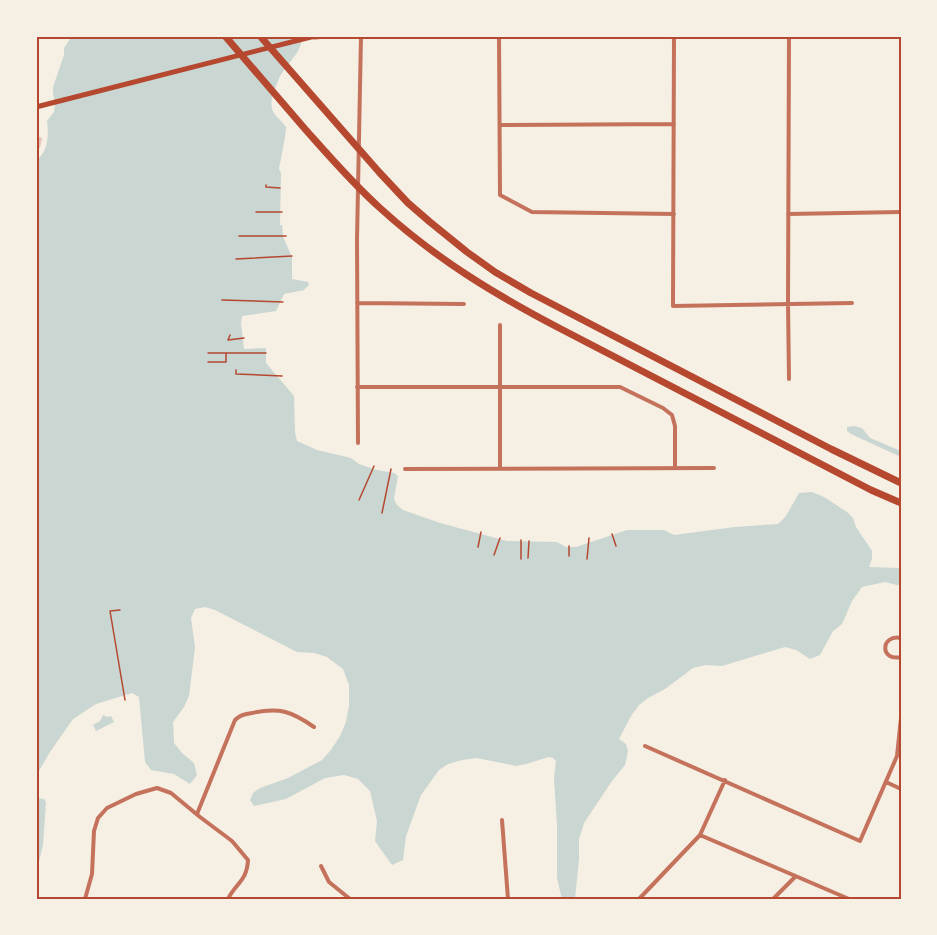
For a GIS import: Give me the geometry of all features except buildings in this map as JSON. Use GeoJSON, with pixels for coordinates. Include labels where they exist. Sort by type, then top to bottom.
{"type":"FeatureCollection","features":[{"type":"Feature","properties":{"kind":"highway"},"geometry":{"type":"LineString","coordinates":[[225,36],[344,173],[420,242],[475,282],[518,307],[871,490],[901,503]]}},
{"type":"Feature","properties":{"kind":"highway"},"geometry":{"type":"LineString","coordinates":[[260,36],[379,172],[429,222],[466,252],[531,293],[901,483]]}},
{"type":"Feature","properties":{"kind":"main road"},"geometry":{"type":"LineString","coordinates":[[36,107],[312,37],[327,36]]}},
{"type":"Feature","properties":{"kind":"street"},"geometry":{"type":"LineString","coordinates":[[357,442],[357,239],[361,36]]}},
{"type":"Feature","properties":{"kind":"street"},"geometry":{"type":"LineString","coordinates":[[500,36],[500,195],[532,212],[674,214]]}},
{"type":"Feature","properties":{"kind":"street"},"geometry":{"type":"LineString","coordinates":[[674,36],[673,306],[852,303]]}},
{"type":"Feature","properties":{"kind":"street"},"geometry":{"type":"LineString","coordinates":[[789,36],[789,379]]}},
{"type":"Feature","properties":{"kind":"street"},"geometry":{"type":"LineString","coordinates":[[500,125],[674,124]]}},
{"type":"Feature","properties":{"kind":"street"},"geometry":{"type":"LineString","coordinates":[[788,214],[901,212]]}},
{"type":"Feature","properties":{"kind":"street"},"geometry":{"type":"LineString","coordinates":[[357,303],[464,304]]}},
{"type":"Feature","properties":{"kind":"street"},"geometry":{"type":"LineString","coordinates":[[500,325],[501,468]]}},
{"type":"Feature","properties":{"kind":"street"},"geometry":{"type":"LineString","coordinates":[[357,387],[620,387],[663,408],[672,415],[675,426],[675,468]]}},
{"type":"Feature","properties":{"kind":"street"},"geometry":{"type":"LineString","coordinates":[[405,468],[714,468]]}},
{"type":"Feature","properties":{"kind":"street"},"geometry":{"type":"LineString","coordinates":[[901,638],[891,638],[885,647],[890,656],[901,657]]}},
{"type":"Feature","properties":{"kind":"street"},"geometry":{"type":"LineString","coordinates":[[197,814],[235,720],[239,716],[268,710],[281,711],[297,715],[314,727]]}},
{"type":"Feature","properties":{"kind":"street"},"geometry":{"type":"LineString","coordinates":[[645,746],[860,841],[897,756],[901,718]]}},
{"type":"Feature","properties":{"kind":"street"},"geometry":{"type":"LineString","coordinates":[[639,899],[699,835],[724,780]]}},
{"type":"Feature","properties":{"kind":"street"},"geometry":{"type":"LineString","coordinates":[[886,782],[901,789]]}},
{"type":"Feature","properties":{"kind":"street"},"geometry":{"type":"LineString","coordinates":[[85,899],[92,874],[94,831],[98,818],[107,808],[136,794],[157,788],[171,793],[232,841],[248,860],[248,869],[243,879],[228,899]]}},
{"type":"Feature","properties":{"kind":"street"},"geometry":{"type":"LineString","coordinates":[[502,820],[508,899]]}},
{"type":"Feature","properties":{"kind":"street"},"geometry":{"type":"LineString","coordinates":[[699,835],[849,899]]}},
{"type":"Feature","properties":{"kind":"street"},"geometry":{"type":"LineString","coordinates":[[321,866],[329,882],[350,899]]}},
{"type":"Feature","properties":{"kind":"street"},"geometry":{"type":"LineString","coordinates":[[773,899],[795,877]]}},
{"type":"Feature","properties":{"kind":"path"},"geometry":{"type":"LineString","coordinates":[[266,185],[266,187],[280,188]]}},
{"type":"Feature","properties":{"kind":"path"},"geometry":{"type":"LineString","coordinates":[[256,212],[282,212]]}},
{"type":"Feature","properties":{"kind":"path"},"geometry":{"type":"LineString","coordinates":[[239,236],[285,236]]}},
{"type":"Feature","properties":{"kind":"path"},"geometry":{"type":"LineString","coordinates":[[236,259],[292,256]]}},
{"type":"Feature","properties":{"kind":"path"},"geometry":{"type":"LineString","coordinates":[[222,300],[283,302]]}},
{"type":"Feature","properties":{"kind":"path"},"geometry":{"type":"LineString","coordinates":[[230,335],[228,340],[244,338]]}},
{"type":"Feature","properties":{"kind":"path"},"geometry":{"type":"LineString","coordinates":[[208,353],[266,353]]}},
{"type":"Feature","properties":{"kind":"path"},"geometry":{"type":"LineString","coordinates":[[208,362],[226,362],[226,353]]}},
{"type":"Feature","properties":{"kind":"path"},"geometry":{"type":"LineString","coordinates":[[236,370],[236,374],[282,376]]}},
{"type":"Feature","properties":{"kind":"path"},"geometry":{"type":"LineString","coordinates":[[359,500],[374,466]]}},
{"type":"Feature","properties":{"kind":"path"},"geometry":{"type":"LineString","coordinates":[[382,513],[391,469]]}},
{"type":"Feature","properties":{"kind":"path"},"geometry":{"type":"LineString","coordinates":[[478,547],[481,532]]}},
{"type":"Feature","properties":{"kind":"path"},"geometry":{"type":"LineString","coordinates":[[612,534],[616,546]]}},
{"type":"Feature","properties":{"kind":"path"},"geometry":{"type":"LineString","coordinates":[[494,555],[500,538]]}},
{"type":"Feature","properties":{"kind":"path"},"geometry":{"type":"LineString","coordinates":[[586,559],[589,538]]}},
{"type":"Feature","properties":{"kind":"path"},"geometry":{"type":"LineString","coordinates":[[521,540],[521,559]]}},
{"type":"Feature","properties":{"kind":"path"},"geometry":{"type":"LineString","coordinates":[[528,558],[529,541]]}},
{"type":"Feature","properties":{"kind":"path"},"geometry":{"type":"LineString","coordinates":[[569,546],[569,556]]}},
{"type":"Feature","properties":{"kind":"path"},"geometry":{"type":"LineString","coordinates":[[120,610],[110,611],[125,700]]}},
{"type":"Feature","properties":{"kind":"shaded area"},"geometry":{"type":"Polygon","coordinates":[[[72,36],[301,36],[300,47],[281,75],[271,104],[273,112],[286,127],[279,169],[281,173],[280,225],[282,225],[283,237],[292,257],[292,279],[308,282],[309,285],[304,290],[284,294],[276,311],[242,316],[244,349],[266,348],[266,363],[294,396],[297,441],[317,450],[351,458],[359,464],[377,470],[394,473],[398,476],[394,499],[403,510],[440,523],[507,541],[557,542],[566,547],[576,547],[627,530],[664,530],[674,535],[778,524],[786,516],[799,493],[812,492],[824,497],[853,518],[856,527],[872,551],[869,567],[901,568],[901,586],[885,582],[862,587],[852,601],[842,624],[833,631],[820,655],[810,659],[796,650],[785,647],[722,666],[705,665],[693,668],[639,705],[619,739],[626,744],[628,751],[625,765],[584,823],[579,839],[575,899],[562,899],[557,878],[554,778],[556,761],[553,758],[549,757],[516,766],[477,758],[448,764],[439,770],[421,795],[406,836],[403,860],[392,865],[375,841],[377,821],[370,791],[358,779],[344,775],[325,778],[286,799],[254,806],[250,800],[253,793],[322,760],[331,750],[346,722],[349,685],[343,669],[327,657],[314,653],[297,652],[205,607],[195,609],[191,618],[195,647],[189,696],[173,722],[174,743],[194,763],[197,775],[190,784],[174,774],[151,770],[145,762],[139,697],[132,693],[96,704],[73,719],[36,776],[36,160],[43,153],[48,138],[47,121],[54,112],[55,104],[53,87],[64,55],[64,48],[72,36]]]}},
{"type":"Feature","properties":{"kind":"shaded area"},"geometry":{"type":"Polygon","coordinates":[[[847,427],[862,428],[870,438],[901,451],[901,457],[847,431],[847,427]]]}},
{"type":"Feature","properties":{"kind":"shaded area"},"geometry":{"type":"Polygon","coordinates":[[[103,715],[111,716],[114,722],[96,731],[93,725],[100,721],[103,715]]]}},
{"type":"Feature","properties":{"kind":"shaded area"},"geometry":{"type":"Polygon","coordinates":[[[36,798],[44,799],[46,802],[43,845],[36,874],[36,798]]]}}]}
